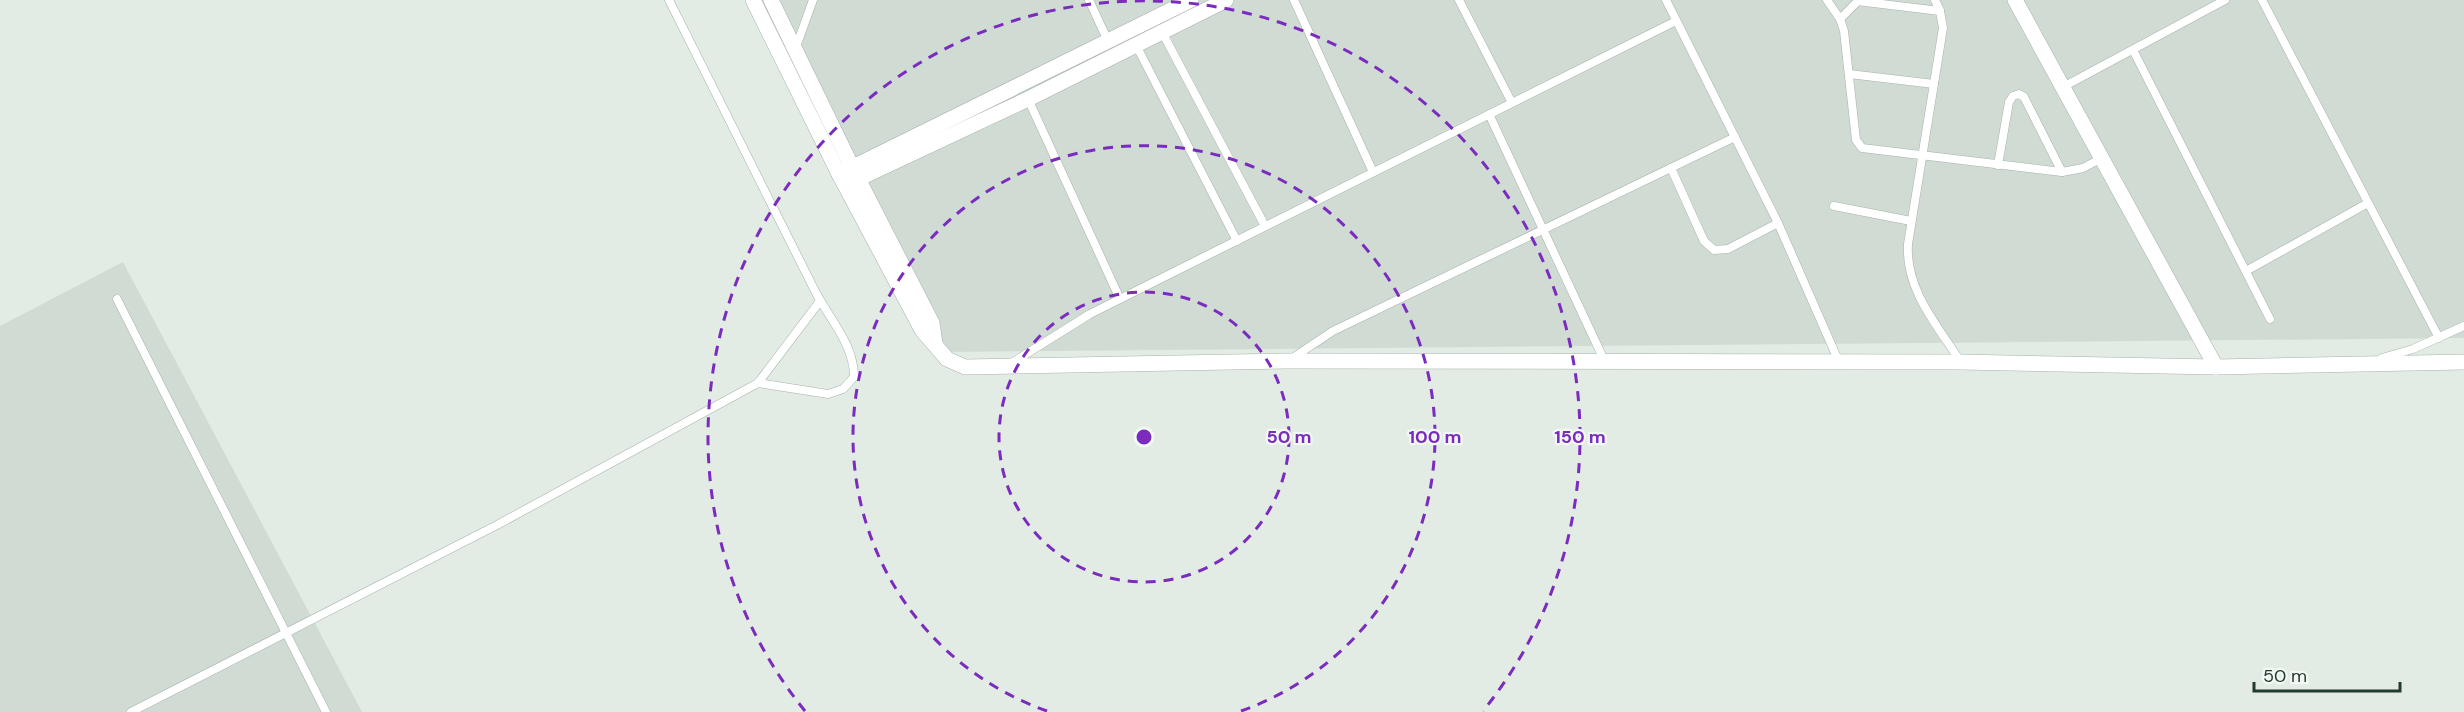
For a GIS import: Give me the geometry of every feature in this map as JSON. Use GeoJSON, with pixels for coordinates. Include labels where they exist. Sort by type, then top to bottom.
{"type":"FeatureCollection","features":[{"type":"Feature","properties":{"kind":"street"},"geometry":{"type":"LineString","coordinates":[[753,0],[848,176],[922,330],[947,359],[965,368],[1287,361],[1960,362],[2216,367],[2464,362]]}},
{"type":"Feature","properties":{"kind":"street"},"geometry":{"type":"LineString","coordinates":[[771,0],[795,49],[848,176]]}},
{"type":"Feature","properties":{"kind":"street"},"geometry":{"type":"LineString","coordinates":[[848,176],[1021,84],[1191,0]]}},
{"type":"Feature","properties":{"kind":"street"},"geometry":{"type":"LineString","coordinates":[[848,176],[1028,99],[1226,0]]}},
{"type":"Feature","properties":{"kind":"street"},"geometry":{"type":"LineString","coordinates":[[2015,0],[2216,367]]}},
{"type":"Feature","properties":{"kind":"street"},"geometry":{"type":"LineString","coordinates":[[1129,31],[1136,45]]}},
{"type":"Feature","properties":{"kind":"street"},"geometry":{"type":"LineString","coordinates":[[1108,41],[1115,56]]}},
{"type":"Feature","properties":{"kind":"street"},"geometry":{"type":"LineString","coordinates":[[1021,84],[1028,99]]}},
{"type":"Feature","properties":{"kind":"lane"},"geometry":{"type":"LineString","coordinates":[[669,0],[819,301],[850,348],[854,365],[854,377],[843,389],[828,394],[758,383]]}},
{"type":"Feature","properties":{"kind":"lane"},"geometry":{"type":"LineString","coordinates":[[795,49],[813,0]]}},
{"type":"Feature","properties":{"kind":"lane"},"geometry":{"type":"LineString","coordinates":[[1089,0],[1108,41]]}},
{"type":"Feature","properties":{"kind":"lane"},"geometry":{"type":"LineString","coordinates":[[1294,0],[1373,172]]}},
{"type":"Feature","properties":{"kind":"lane"},"geometry":{"type":"LineString","coordinates":[[1458,0],[1512,103]]}},
{"type":"Feature","properties":{"kind":"lane"},"geometry":{"type":"LineString","coordinates":[[1665,0],[1778,223],[1839,362]]}},
{"type":"Feature","properties":{"kind":"lane"},"geometry":{"type":"LineString","coordinates":[[1827,0],[1844,31],[1856,140],[1859,146],[1866,149],[2062,172],[2083,168],[2102,158]]}},
{"type":"Feature","properties":{"kind":"lane"},"geometry":{"type":"LineString","coordinates":[[1935,0],[1940,10],[1943,28],[1907,254],[1913,284],[1960,362]]}},
{"type":"Feature","properties":{"kind":"lane"},"geometry":{"type":"LineString","coordinates":[[2063,87],[2225,0]]}},
{"type":"Feature","properties":{"kind":"lane"},"geometry":{"type":"LineString","coordinates":[[2262,0],[2439,338]]}},
{"type":"Feature","properties":{"kind":"lane"},"geometry":{"type":"LineString","coordinates":[[1839,19],[1858,1],[1940,10]]}},
{"type":"Feature","properties":{"kind":"lane"},"geometry":{"type":"LineString","coordinates":[[1004,368],[1060,331],[1120,299],[1676,21]]}},
{"type":"Feature","properties":{"kind":"lane"},"geometry":{"type":"LineString","coordinates":[[1162,32],[1264,226]]}},
{"type":"Feature","properties":{"kind":"lane"},"geometry":{"type":"LineString","coordinates":[[1136,45],[1237,241]]}},
{"type":"Feature","properties":{"kind":"lane"},"geometry":{"type":"LineString","coordinates":[[2133,50],[2270,319]]}},
{"type":"Feature","properties":{"kind":"lane"},"geometry":{"type":"LineString","coordinates":[[1849,74],[1934,84]]}},
{"type":"Feature","properties":{"kind":"lane"},"geometry":{"type":"LineString","coordinates":[[1998,165],[2009,102],[2013,96],[2019,94],[2024,97],[2062,172]]}},
{"type":"Feature","properties":{"kind":"lane"},"geometry":{"type":"LineString","coordinates":[[1028,99],[1120,299]]}},
{"type":"Feature","properties":{"kind":"lane"},"geometry":{"type":"LineString","coordinates":[[1490,114],[1605,362]]}},
{"type":"Feature","properties":{"kind":"lane"},"geometry":{"type":"LineString","coordinates":[[1287,361],[1333,331],[1735,137]]}},
{"type":"Feature","properties":{"kind":"lane"},"geometry":{"type":"LineString","coordinates":[[1671,168],[1704,241],[1714,250],[1728,249],[1778,223]]}},
{"type":"Feature","properties":{"kind":"lane"},"geometry":{"type":"LineString","coordinates":[[2246,271],[2368,203]]}},
{"type":"Feature","properties":{"kind":"lane"},"geometry":{"type":"LineString","coordinates":[[1834,206],[1911,221]]}},
{"type":"Feature","properties":{"kind":"lane"},"geometry":{"type":"LineString","coordinates":[[117,299],[326,712]]}},
{"type":"Feature","properties":{"kind":"lane"},"geometry":{"type":"LineString","coordinates":[[131,712],[497,525],[758,383],[819,301]]}},
{"type":"Feature","properties":{"kind":"lane"},"geometry":{"type":"LineString","coordinates":[[2357,364],[2394,355],[2464,326]]}},
{"type":"Feature","properties":{"kind":"shaded area"},"geometry":{"type":"Polygon","coordinates":[[[759,0],[2464,0],[2464,338],[934,352],[759,0]]]}},
{"type":"Feature","properties":{"kind":"shaded area"},"geometry":{"type":"Polygon","coordinates":[[[123,262],[362,712],[0,712],[0,326],[123,262]]]}}]}
